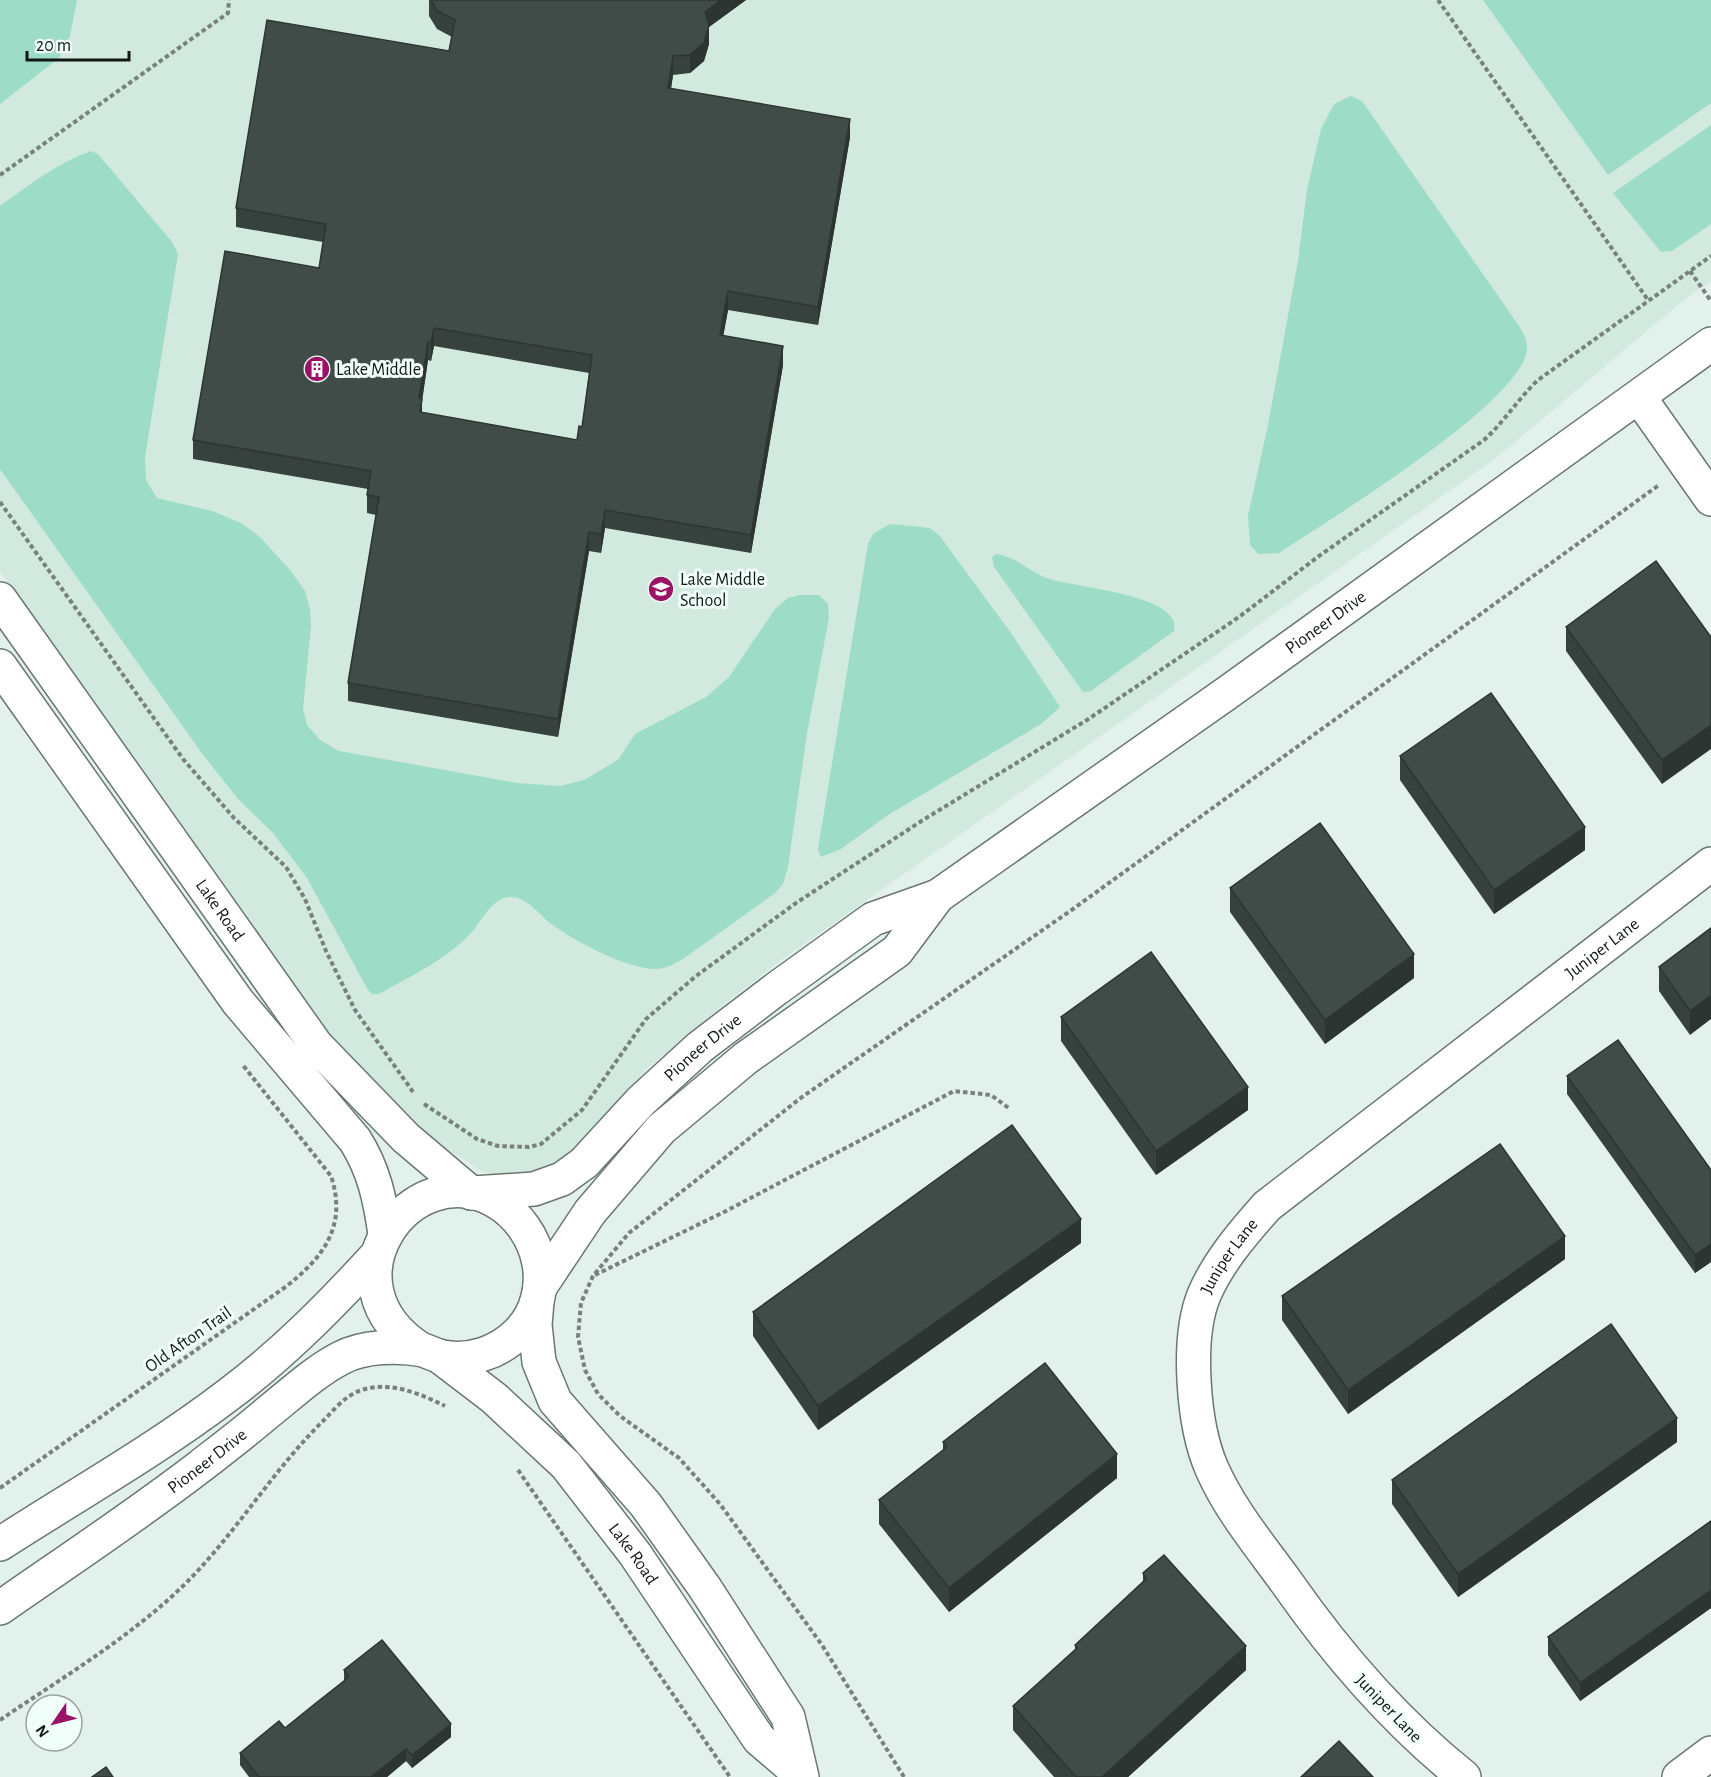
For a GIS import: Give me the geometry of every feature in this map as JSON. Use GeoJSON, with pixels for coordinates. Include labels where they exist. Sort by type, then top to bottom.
{"type":"FeatureCollection","features":[{"type":"Feature","properties":{"kind":"street","name":"Pioneer Drive"},"geometry":{"type":"LineString","coordinates":[[472,1193],[524,1191],[562,1179],[584,1162],[670,1074],[737,1017],[873,919],[938,896],[1711,344]]}},
{"type":"Feature","properties":{"kind":"street"},"geometry":{"type":"LineString","coordinates":[[1639,397],[1711,499]]}},
{"type":"Feature","properties":{"kind":"street","name":"Lake Road"},"geometry":{"type":"LineString","coordinates":[[0,599],[316,1045],[406,1138],[472,1193]]}},
{"type":"Feature","properties":{"kind":"street"},"geometry":{"type":"LineString","coordinates":[[0,666],[238,1002],[355,1140],[369,1162],[376,1180],[381,1244],[375,1277],[378,1300],[403,1338],[431,1353],[456,1359],[474,1357],[506,1343],[524,1325],[538,1294],[540,1264],[535,1244],[524,1226],[510,1211],[493,1200],[472,1193],[452,1192],[432,1196],[414,1204],[398,1217],[381,1244],[321,1314],[231,1393],[177,1431],[0,1544]]}},
{"type":"Feature","properties":{"kind":"street","name":"Juniper Lane"},"geometry":{"type":"LineString","coordinates":[[1464,1777],[1390,1713],[1352,1670],[1323,1634],[1225,1496],[1211,1468],[1195,1404],[1196,1322],[1204,1295],[1218,1269],[1242,1234],[1267,1206],[1711,864]]}},
{"type":"Feature","properties":{"kind":"street","name":"Pioneer Drive"},"geometry":{"type":"LineString","coordinates":[[538,1294],[590,1212],[661,1129],[746,1058],[897,951],[938,896]]}},
{"type":"Feature","properties":{"kind":"street","name":"Lake Road"},"geometry":{"type":"LineString","coordinates":[[538,1294],[535,1325],[539,1362],[555,1401],[572,1424],[646,1505],[705,1588],[788,1717],[802,1776]]}},
{"type":"Feature","properties":{"kind":"street","name":"Pioneer Drive"},"geometry":{"type":"LineString","coordinates":[[0,1608],[137,1513],[308,1379],[342,1357],[369,1349],[431,1353]]}},
{"type":"Feature","properties":{"kind":"street","name":"Lake Road"},"geometry":{"type":"LineString","coordinates":[[431,1353],[495,1398],[566,1465],[635,1554],[759,1739],[802,1776]]}},
{"type":"Feature","properties":{"kind":"street"},"geometry":{"type":"LineString","coordinates":[[1679,1777],[1711,1753]]}},
{"type":"Feature","properties":{"kind":"path"},"geometry":{"type":"LineString","coordinates":[[0,174],[228,13],[229,0]]}},
{"type":"Feature","properties":{"kind":"path"},"geometry":{"type":"LineString","coordinates":[[1438,0],[1648,300]]}},
{"type":"Feature","properties":{"kind":"path"},"geometry":{"type":"LineString","coordinates":[[0,502],[183,759],[234,818],[286,867],[305,899],[326,951],[356,1010],[411,1091],[428,1107],[477,1138],[498,1146],[529,1147],[541,1144],[582,1110],[646,1019],[696,976],[796,903],[923,820],[1087,720],[1239,617],[1319,556],[1484,440],[1501,424],[1520,396],[1538,380],[1711,256]]}},
{"type":"Feature","properties":{"kind":"path"},"geometry":{"type":"LineString","coordinates":[[1690,271],[1711,302]]}},
{"type":"Feature","properties":{"kind":"path"},"geometry":{"type":"LineString","coordinates":[[904,1777],[822,1645],[720,1504],[679,1458],[620,1416],[598,1394],[585,1370],[578,1337],[581,1303],[593,1276],[629,1233],[802,1096],[1073,909],[1650,492]]}},
{"type":"Feature","properties":{"kind":"path"},"geometry":{"type":"LineString","coordinates":[[593,1276],[724,1212],[954,1091],[991,1095],[1010,1108]]}},
{"type":"Feature","properties":{"kind":"path","name":"Old Afton Trail"},"geometry":{"type":"LineString","coordinates":[[0,1488],[314,1264],[324,1251],[335,1218],[336,1190],[331,1176]]}},
{"type":"Feature","properties":{"kind":"path"},"geometry":{"type":"LineString","coordinates":[[0,1720],[132,1629],[165,1602],[205,1563],[310,1433],[357,1392],[391,1387],[409,1390],[449,1409]]}},
{"type":"Feature","properties":{"kind":"path"},"geometry":{"type":"LineString","coordinates":[[513,1464],[730,1777]]}},
{"type":"Feature","properties":{"kind":"shaded area","name":"Lake Middle School"},"geometry":{"type":"Polygon","coordinates":[[[0,0],[1711,0],[1711,281],[1678,305],[1495,459],[779,962],[646,1070],[591,1137],[559,1163],[534,1173],[492,1174],[479,1170],[436,1142],[371,1088],[276,969],[0,572],[0,0]]]}},
{"type":"Feature","properties":{"kind":"green space"},"geometry":{"type":"Polygon","coordinates":[[[0,0],[77,0],[70,36],[59,58],[0,104],[0,0]]]}},
{"type":"Feature","properties":{"kind":"green space"},"geometry":{"type":"Polygon","coordinates":[[[1483,0],[1711,0],[1711,103],[1608,175],[1483,0]]]}},
{"type":"Feature","properties":{"kind":"green space"},"geometry":{"type":"Polygon","coordinates":[[[1351,96],[1362,101],[1517,323],[1525,337],[1527,347],[1519,370],[1495,397],[1421,458],[1279,553],[1258,554],[1250,545],[1248,516],[1268,425],[1298,261],[1307,190],[1321,129],[1334,104],[1351,96]]]}},
{"type":"Feature","properties":{"kind":"green space"},"geometry":{"type":"Polygon","coordinates":[[[1711,125],[1711,224],[1672,251],[1661,252],[1613,193],[1711,125]]]}},
{"type":"Feature","properties":{"kind":"green space"},"geometry":{"type":"Polygon","coordinates":[[[91,151],[98,154],[172,242],[178,254],[145,457],[146,480],[157,498],[212,511],[241,523],[260,537],[290,570],[305,591],[310,609],[311,626],[303,709],[307,725],[320,740],[339,751],[517,783],[560,786],[584,780],[618,760],[635,734],[706,697],[729,677],[775,609],[788,598],[800,595],[819,595],[828,604],[829,618],[807,733],[788,867],[783,884],[775,893],[683,959],[658,969],[632,965],[587,946],[550,923],[526,902],[509,897],[491,906],[470,934],[438,960],[379,994],[372,994],[368,990],[307,878],[273,833],[238,799],[201,752],[0,469],[0,206],[55,168],[91,151]]]}},
{"type":"Feature","properties":{"kind":"green space"},"geometry":{"type":"Polygon","coordinates":[[[890,524],[930,528],[939,535],[1011,633],[1060,707],[1041,724],[888,815],[841,849],[821,857],[818,849],[868,544],[873,534],[890,524]]]}},
{"type":"Feature","properties":{"kind":"green space"},"geometry":{"type":"Polygon","coordinates":[[[996,554],[1012,559],[1050,579],[1124,594],[1145,601],[1162,609],[1172,619],[1174,631],[1091,691],[1083,692],[994,567],[992,557],[996,554]]]}},
{"type":"Feature","properties":{"kind":"building","name":"Lake Middle"},"geometry":{"type":"Polygon","coordinates":[[[431,0],[721,0],[705,12],[709,25],[704,43],[690,55],[673,56],[668,88],[850,119],[818,307],[728,291],[720,335],[783,346],[751,535],[605,510],[601,534],[589,532],[558,719],[348,683],[379,497],[367,495],[371,471],[193,440],[225,251],[319,268],[326,224],[236,208],[267,20],[449,51],[455,20],[437,11],[431,0]],[[434,328],[431,342],[428,342],[419,398],[422,399],[420,412],[577,440],[579,426],[582,427],[592,355],[434,328]]]}},
{"type":"Feature","properties":{"kind":"building"},"geometry":{"type":"Polygon","coordinates":[[[1656,561],[1711,637],[1711,725],[1662,760],[1566,627],[1656,561]]]}},
{"type":"Feature","properties":{"kind":"building"},"geometry":{"type":"Polygon","coordinates":[[[1491,693],[1585,827],[1494,890],[1400,756],[1491,693]]]}},
{"type":"Feature","properties":{"kind":"building"},"geometry":{"type":"Polygon","coordinates":[[[1320,823],[1414,954],[1325,1020],[1230,888],[1320,823]]]}},
{"type":"Feature","properties":{"kind":"building"},"geometry":{"type":"Polygon","coordinates":[[[1711,928],[1711,995],[1690,1011],[1659,967],[1711,928]]]}},
{"type":"Feature","properties":{"kind":"building"},"geometry":{"type":"Polygon","coordinates":[[[1151,952],[1248,1087],[1156,1151],[1061,1017],[1151,952]]]}},
{"type":"Feature","properties":{"kind":"building"},"geometry":{"type":"Polygon","coordinates":[[[1618,1040],[1711,1170],[1711,1244],[1695,1255],[1567,1076],[1618,1040]]]}},
{"type":"Feature","properties":{"kind":"building"},"geometry":{"type":"Polygon","coordinates":[[[1012,1125],[1081,1219],[818,1406],[753,1312],[1012,1125]]]}},
{"type":"Feature","properties":{"kind":"building"},"geometry":{"type":"Polygon","coordinates":[[[1500,1144],[1565,1236],[1348,1390],[1282,1296],[1500,1144]]]}},
{"type":"Feature","properties":{"kind":"building"},"geometry":{"type":"Polygon","coordinates":[[[1611,1324],[1677,1418],[1458,1574],[1392,1480],[1611,1324]]]}},
{"type":"Feature","properties":{"kind":"building"},"geometry":{"type":"Polygon","coordinates":[[[1045,1363],[1117,1454],[949,1588],[879,1500],[947,1447],[943,1442],[1045,1363]]]}},
{"type":"Feature","properties":{"kind":"building"},"geometry":{"type":"Polygon","coordinates":[[[1711,1521],[1711,1590],[1580,1683],[1548,1637],[1711,1521]]]}},
{"type":"Feature","properties":{"kind":"building"},"geometry":{"type":"Polygon","coordinates":[[[1164,1555],[1246,1646],[1102,1777],[1076,1777],[1013,1706],[1077,1648],[1075,1645],[1146,1579],[1143,1573],[1164,1555]]]}},
{"type":"Feature","properties":{"kind":"building"},"geometry":{"type":"Polygon","coordinates":[[[382,1640],[451,1724],[412,1755],[406,1749],[371,1777],[259,1777],[240,1753],[279,1721],[285,1728],[349,1677],[344,1670],[382,1640]]]}},
{"type":"Feature","properties":{"kind":"building"},"geometry":{"type":"Polygon","coordinates":[[[1339,1741],[1373,1777],[1301,1777],[1339,1741]]]}},
{"type":"Feature","properties":{"kind":"building"},"geometry":{"type":"Polygon","coordinates":[[[106,1767],[113,1777],[92,1777],[106,1767]]]}},
{"type":"Feature","properties":{"kind":"place","name":"Lake Middle"},"geometry":{"type":"Point","coordinates":[317,369]}},
{"type":"Feature","properties":{"kind":"place","name":"Lake Middle School"},"geometry":{"type":"Point","coordinates":[661,589]}}]}
